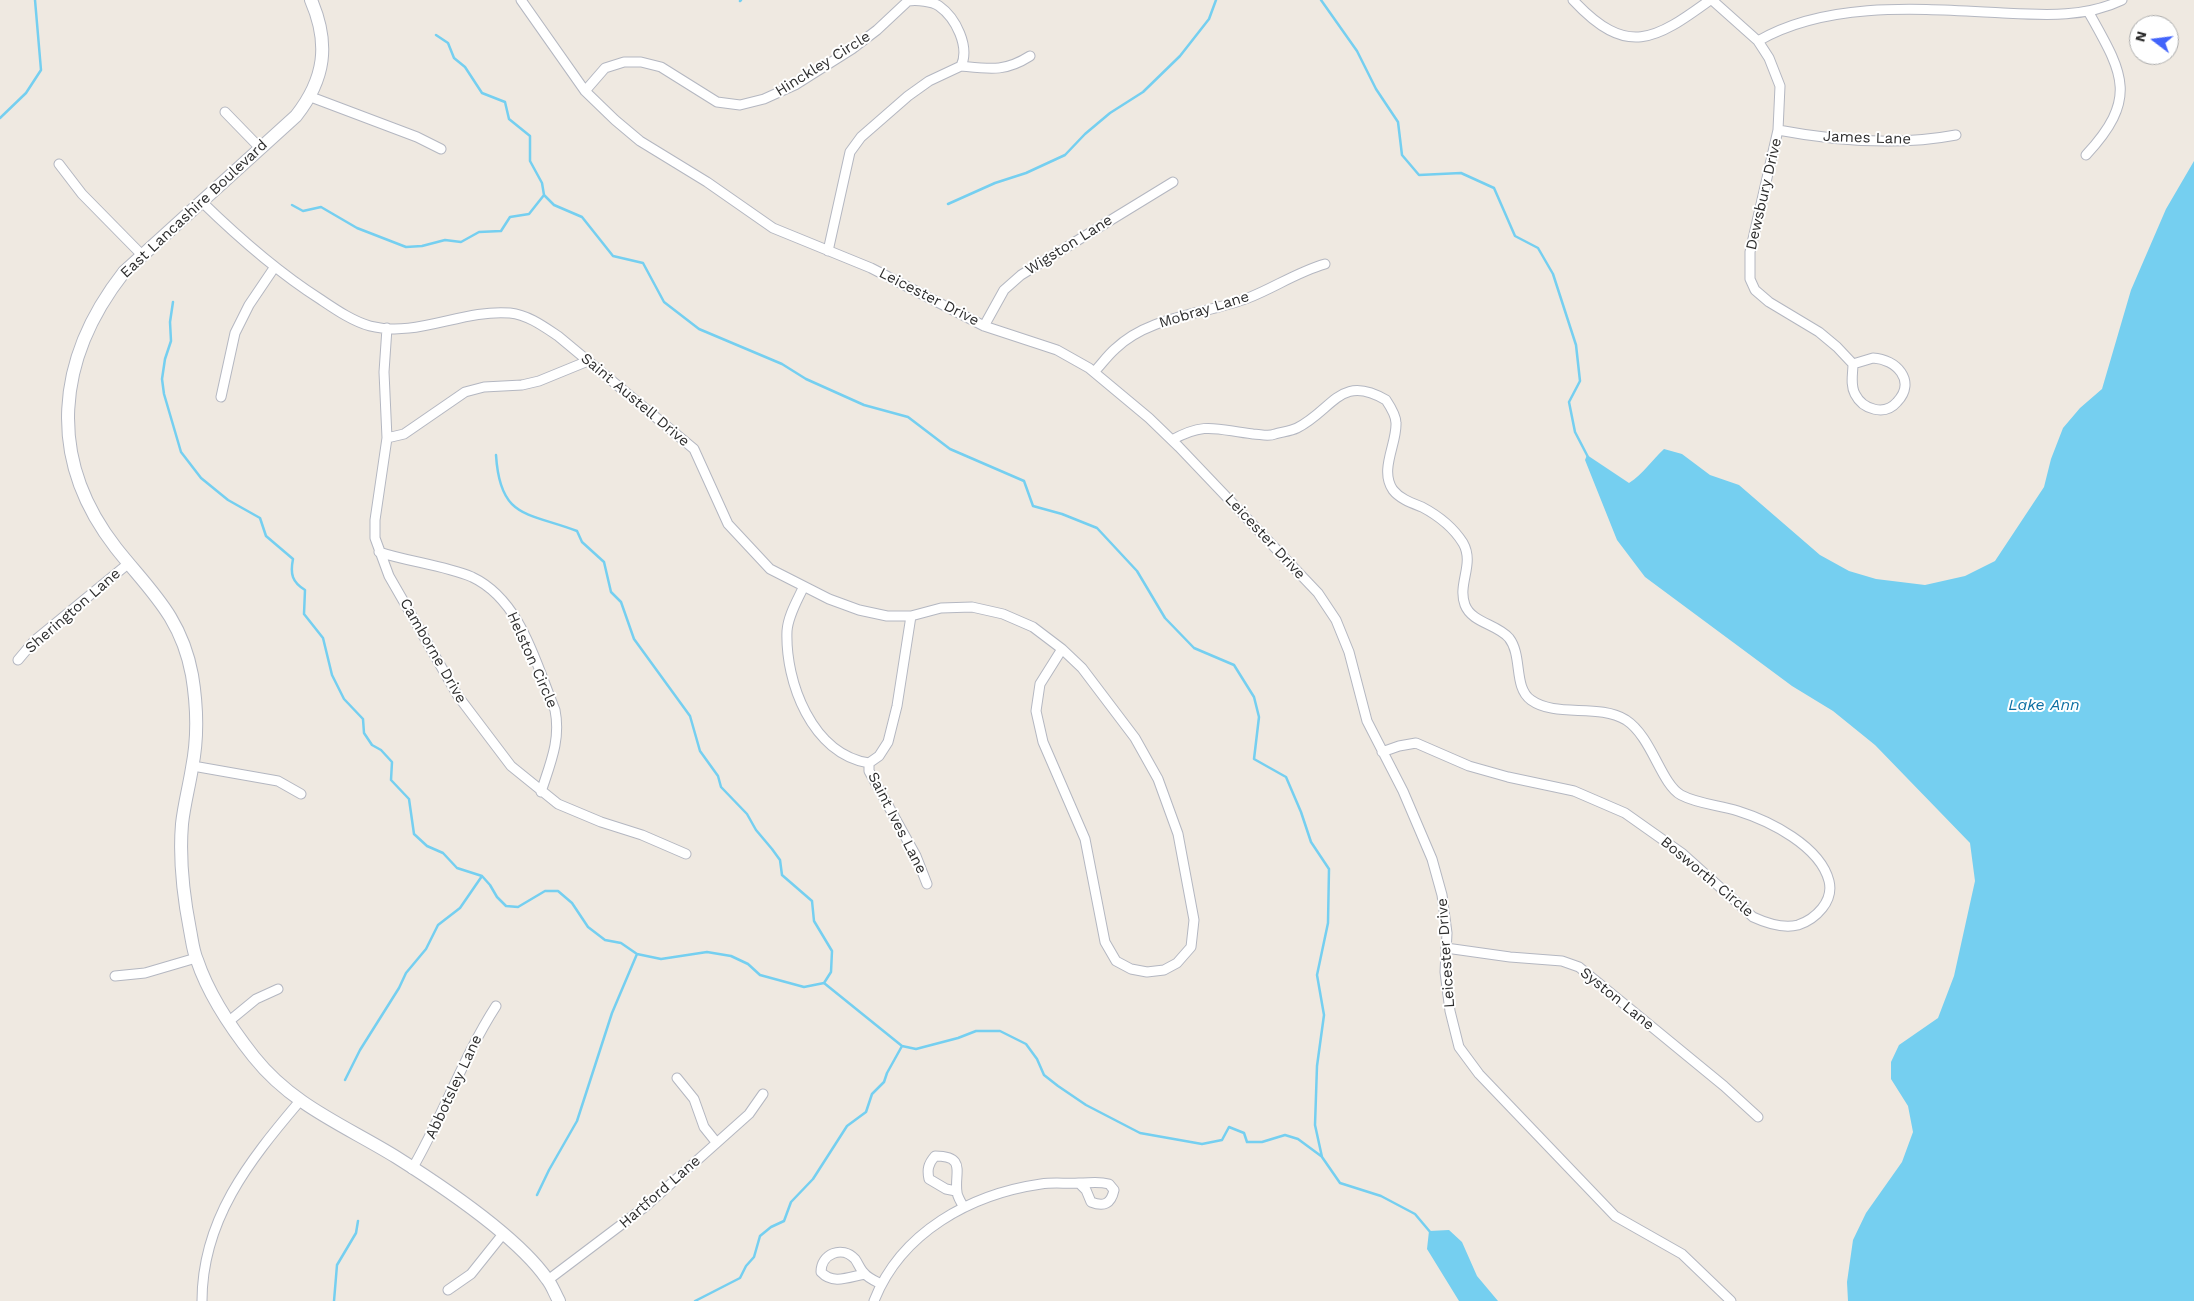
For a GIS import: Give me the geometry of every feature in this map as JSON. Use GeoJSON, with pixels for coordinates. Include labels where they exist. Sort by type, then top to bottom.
{"type":"FeatureCollection","features":[{"type":"Feature","properties":{"kind":"main road","name":"East Lancashire Boulevard"},"geometry":{"type":"LineString","coordinates":[[311,0],[318,17],[322,43],[321,69],[310,97],[296,116],[142,254],[118,279],[94,315],[81,342],[69,398],[68,424],[73,460],[81,488],[91,511],[105,532],[166,608],[178,630],[192,673],[197,722],[193,766],[182,823],[180,871],[196,958],[210,991],[228,1022],[256,1060],[299,1102],[454,1196],[503,1234],[548,1280],[559,1301]]}},
{"type":"Feature","properties":{"kind":"street","name":"Leicester Drive"},"geometry":{"type":"LineString","coordinates":[[521,0],[585,91],[640,141],[707,182],[773,228],[871,268],[984,326],[1057,350],[1094,372],[1172,440],[1328,605],[1349,652],[1367,721],[1403,790],[1432,859],[1442,895],[1446,948],[1445,972],[1450,1011],[1459,1047],[1479,1074],[1615,1216],[1682,1254],[1731,1301]]}},
{"type":"Feature","properties":{"kind":"street"},"geometry":{"type":"LineString","coordinates":[[1574,0],[1606,27],[1625,36],[1646,38],[1665,30],[1711,0]]}},
{"type":"Feature","properties":{"kind":"street","name":"Dewsbury Drive"},"geometry":{"type":"LineString","coordinates":[[1711,0],[1758,41],[1769,58],[1780,86],[1778,130],[1750,252],[1750,279],[1755,290],[1769,302],[1819,332],[1838,347],[1853,364]]}},
{"type":"Feature","properties":{"kind":"street"},"geometry":{"type":"LineString","coordinates":[[1758,41],[1800,22],[1861,11],[1903,9],[2058,15],[2088,12],[2122,0]]}},
{"type":"Feature","properties":{"kind":"street","name":"Hinckley Circle"},"geometry":{"type":"LineString","coordinates":[[585,91],[605,68],[614,64],[641,62],[661,67],[717,102],[740,105],[764,99],[795,85],[852,48],[877,30],[908,1],[920,1],[938,6],[955,24],[964,45],[965,57],[961,66]]}},
{"type":"Feature","properties":{"kind":"street"},"geometry":{"type":"LineString","coordinates":[[2086,155],[2101,139],[2122,93],[2120,74],[2112,55],[2088,12]]}},
{"type":"Feature","properties":{"kind":"street"},"geometry":{"type":"LineString","coordinates":[[828,250],[850,152],[861,137],[908,96],[929,81],[961,66],[997,69],[1015,66],[1030,56]]}},
{"type":"Feature","properties":{"kind":"street"},"geometry":{"type":"LineString","coordinates":[[310,97],[417,137],[441,149]]}},
{"type":"Feature","properties":{"kind":"street"},"geometry":{"type":"LineString","coordinates":[[225,112],[260,148]]}},
{"type":"Feature","properties":{"kind":"street","name":"James Lane"},"geometry":{"type":"LineString","coordinates":[[1778,130],[1831,138],[1875,140],[1915,140],[1956,135]]}},
{"type":"Feature","properties":{"kind":"street"},"geometry":{"type":"LineString","coordinates":[[59,164],[82,194],[142,254]]}},
{"type":"Feature","properties":{"kind":"street","name":"Wigston Lane"},"geometry":{"type":"LineString","coordinates":[[984,326],[1004,290],[1021,275],[1173,182]]}},
{"type":"Feature","properties":{"kind":"street","name":"Saint Austell Drive"},"geometry":{"type":"LineString","coordinates":[[202,202],[274,268],[342,314],[369,326],[387,328],[428,325],[484,314],[510,313],[534,320],[558,336],[694,449],[728,524],[770,569],[802,588],[859,610],[887,616],[911,616],[941,608],[972,607],[1003,614],[1033,627],[1062,649],[1082,668],[1135,738],[1158,779],[1178,834],[1194,920],[1192,947],[1178,963],[1164,970],[1147,972],[1131,969],[1116,961],[1105,942],[1085,838],[1042,742],[1036,711],[1040,684],[1062,649]]}},
{"type":"Feature","properties":{"kind":"street","name":"Mobray Lane"},"geometry":{"type":"LineString","coordinates":[[1094,372],[1115,349],[1146,329],[1167,321],[1249,298],[1305,270],[1324,264]]}},
{"type":"Feature","properties":{"kind":"street"},"geometry":{"type":"LineString","coordinates":[[221,398],[235,332],[249,304],[274,268]]}},
{"type":"Feature","properties":{"kind":"street","name":"Camborne Drive"},"geometry":{"type":"LineString","coordinates":[[387,328],[384,372],[387,438],[374,520],[379,552],[389,576],[458,696],[511,766],[558,804],[578,813],[642,835],[686,854]]}},
{"type":"Feature","properties":{"kind":"street"},"geometry":{"type":"LineString","coordinates":[[1881,358],[1896,365],[1901,371],[1904,380],[1904,389],[1898,402],[1890,408],[1879,410],[1869,408],[1860,402],[1852,384],[1853,364],[1862,359],[1881,358]]}},
{"type":"Feature","properties":{"kind":"street"},"geometry":{"type":"LineString","coordinates":[[387,438],[404,434],[465,392],[484,387],[522,385],[539,381],[588,361]]}},
{"type":"Feature","properties":{"kind":"street","name":"Bosworth Circle"},"geometry":{"type":"LineString","coordinates":[[1172,440],[1190,430],[1210,427],[1271,436],[1297,428],[1340,395],[1350,391],[1362,389],[1386,400],[1396,423],[1390,450],[1389,474],[1393,489],[1407,501],[1447,522],[1464,544],[1468,568],[1463,587],[1465,607],[1472,615],[1500,629],[1509,638],[1515,649],[1523,692],[1531,700],[1544,706],[1603,712],[1625,720],[1640,733],[1676,792],[1705,804],[1738,811],[1772,824],[1800,842],[1821,865],[1828,877],[1831,889],[1827,901],[1820,912],[1798,925],[1774,925],[1763,922],[1752,916],[1676,849],[1625,813],[1574,791],[1508,777],[1469,766],[1416,743],[1382,752]]}},
{"type":"Feature","properties":{"kind":"street","name":"Helston Circle"},"geometry":{"type":"LineString","coordinates":[[379,552],[472,578],[502,598],[514,615],[556,710],[557,744],[541,792]]}},
{"type":"Feature","properties":{"kind":"street","name":"Sherington Lane"},"geometry":{"type":"LineString","coordinates":[[18,660],[34,641],[129,563]]}},
{"type":"Feature","properties":{"kind":"street"},"geometry":{"type":"LineString","coordinates":[[802,588],[787,628],[794,682],[801,701],[809,719],[833,747],[847,757],[869,763],[879,756],[888,742],[897,706],[911,616]]}},
{"type":"Feature","properties":{"kind":"street","name":"Saint Ives Lane"},"geometry":{"type":"LineString","coordinates":[[869,763],[869,771],[916,856],[927,884]]}},
{"type":"Feature","properties":{"kind":"street"},"geometry":{"type":"LineString","coordinates":[[193,766],[278,781],[301,794]]}},
{"type":"Feature","properties":{"kind":"street","name":"Syston Lane"},"geometry":{"type":"LineString","coordinates":[[1446,948],[1510,957],[1562,961],[1579,967],[1724,1086],[1758,1117]]}},
{"type":"Feature","properties":{"kind":"street"},"geometry":{"type":"LineString","coordinates":[[114,976],[145,973],[196,958]]}},
{"type":"Feature","properties":{"kind":"street"},"geometry":{"type":"LineString","coordinates":[[228,1022],[256,1000],[278,989]]}},
{"type":"Feature","properties":{"kind":"street","name":"Abbotsley Lane"},"geometry":{"type":"LineString","coordinates":[[412,1169],[441,1116],[483,1026],[496,1006]]}},
{"type":"Feature","properties":{"kind":"street"},"geometry":{"type":"LineString","coordinates":[[677,1078],[694,1099],[704,1127],[716,1142]]}},
{"type":"Feature","properties":{"kind":"street","name":"Hartford Lane"},"geometry":{"type":"LineString","coordinates":[[548,1280],[646,1206],[749,1114],[763,1094]]}},
{"type":"Feature","properties":{"kind":"street"},"geometry":{"type":"LineString","coordinates":[[202,1301],[202,1277],[206,1255],[222,1212],[243,1175],[299,1102]]}},
{"type":"Feature","properties":{"kind":"street"},"geometry":{"type":"LineString","coordinates":[[874,1301],[881,1284],[900,1257],[917,1239],[963,1206],[1019,1187],[1069,1182],[1079,1183]]}},
{"type":"Feature","properties":{"kind":"street"},"geometry":{"type":"LineString","coordinates":[[956,1191],[963,1206]]}},
{"type":"Feature","properties":{"kind":"street"},"geometry":{"type":"LineString","coordinates":[[448,1290],[471,1274],[503,1234]]}},
{"type":"Feature","properties":{"kind":"street"},"geometry":{"type":"LineString","coordinates":[[865,1274],[851,1278],[832,1279],[820,1272],[821,1264],[829,1254],[840,1252],[854,1259],[865,1274],[881,1284]]}},
{"type":"Feature","properties":{"kind":"water","name":"Lake Ann"},"geometry":{"type":"Polygon","coordinates":[[[2194,161],[2194,1301],[1848,1301],[1847,1282],[1853,1240],[1866,1213],[1902,1162],[1913,1132],[1908,1106],[1891,1079],[1891,1062],[1899,1045],[1938,1018],[1954,976],[1975,881],[1970,843],[1875,745],[1833,711],[1792,686],[1645,577],[1617,540],[1585,460],[1587,455],[1629,483],[1664,449],[1682,454],[1710,475],[1739,485],[1820,555],[1849,571],[1876,579],[1925,585],[1965,576],[1995,561],[2044,487],[2051,459],[2063,428],[2080,408],[2102,389],[2131,290],[2166,209],[2194,161]]]}},
{"type":"Feature","properties":{"kind":"water"},"geometry":{"type":"Polygon","coordinates":[[[1449,1230],[1462,1242],[1477,1276],[1498,1301],[1459,1301],[1427,1249],[1429,1231],[1449,1230]]]}},
{"type":"Feature","properties":{"kind":"waterway"},"geometry":{"type":"LineString","coordinates":[[0,118],[26,93],[41,70],[35,0]]}},
{"type":"Feature","properties":{"kind":"waterway"},"geometry":{"type":"LineString","coordinates":[[948,204],[995,183],[1026,173],[1065,155],[1085,134],[1110,113],[1143,92],[1180,56],[1209,19],[1216,0]]}},
{"type":"Feature","properties":{"kind":"waterway"},"geometry":{"type":"LineString","coordinates":[[1321,0],[1357,51],[1376,89],[1398,122],[1402,155],[1419,175],[1461,173],[1494,188],[1515,236],[1538,248],[1553,274],[1576,345],[1580,381],[1569,402],[1575,432],[1588,457]]}},
{"type":"Feature","properties":{"kind":"waterway"},"geometry":{"type":"LineString","coordinates":[[436,35],[448,43],[454,58],[465,67],[482,93],[505,102],[509,119],[530,136],[530,161],[542,183],[544,195],[554,205],[582,217],[613,256],[643,263],[664,302],[699,329],[782,364],[806,379],[864,405],[908,417],[950,449],[1024,481],[1033,506],[1062,514],[1097,528],[1137,571],[1165,618],[1194,648],[1234,665],[1254,697],[1259,717],[1254,759],[1286,777],[1311,842],[1329,869],[1328,923],[1317,975],[1324,1015],[1317,1066],[1315,1125],[1322,1157],[1340,1183],[1381,1196],[1415,1214],[1431,1233]]}},
{"type":"Feature","properties":{"kind":"waterway"},"geometry":{"type":"LineString","coordinates":[[292,205],[303,211],[321,207],[357,228],[406,247],[422,246],[445,240],[461,242],[479,232],[501,231],[510,217],[529,214],[544,195]]}},
{"type":"Feature","properties":{"kind":"waterway"},"geometry":{"type":"LineString","coordinates":[[173,302],[170,322],[171,341],[165,359],[162,379],[164,394],[181,452],[201,478],[228,500],[260,518],[266,536],[293,559],[293,577],[297,584],[305,590],[304,614],[323,638],[332,675],[344,699],[363,719],[364,733],[372,745],[381,750],[392,762],[391,780],[409,799],[414,834],[427,846],[443,853],[457,868],[482,876],[506,906],[518,907],[545,891],[558,891],[572,903],[588,927],[605,940],[621,943],[637,954],[661,959],[707,952],[731,956],[748,964],[760,975],[804,987],[824,983],[902,1046],[916,1049],[958,1038],[976,1031],[1000,1031],[1026,1044],[1037,1059],[1044,1075],[1058,1086],[1086,1105],[1140,1133],[1202,1144],[1222,1140],[1229,1127],[1244,1133],[1247,1142],[1262,1142],[1285,1135],[1298,1139],[1321,1156]]}},
{"type":"Feature","properties":{"kind":"waterway"},"geometry":{"type":"LineString","coordinates":[[496,455],[503,491],[510,502],[519,510],[530,515],[577,531],[582,542],[604,562],[611,592],[621,602],[634,639],[690,716],[700,751],[718,776],[721,787],[747,814],[756,830],[780,860],[782,875],[812,901],[814,921],[832,951],[831,972],[824,983]]}},
{"type":"Feature","properties":{"kind":"waterway"},"geometry":{"type":"LineString","coordinates":[[345,1080],[360,1050],[399,988],[406,973],[426,949],[438,925],[460,908],[482,876]]}},
{"type":"Feature","properties":{"kind":"waterway"},"geometry":{"type":"LineString","coordinates":[[537,1195],[577,1121],[612,1013],[637,954]]}},
{"type":"Feature","properties":{"kind":"waterway"},"geometry":{"type":"LineString","coordinates":[[695,1301],[740,1278],[746,1266],[754,1257],[760,1236],[771,1227],[784,1221],[791,1202],[813,1179],[847,1126],[866,1112],[872,1094],[884,1082],[902,1046]]}},
{"type":"Feature","properties":{"kind":"waterway"},"geometry":{"type":"LineString","coordinates":[[334,1301],[337,1265],[356,1233],[358,1221]]}}]}
